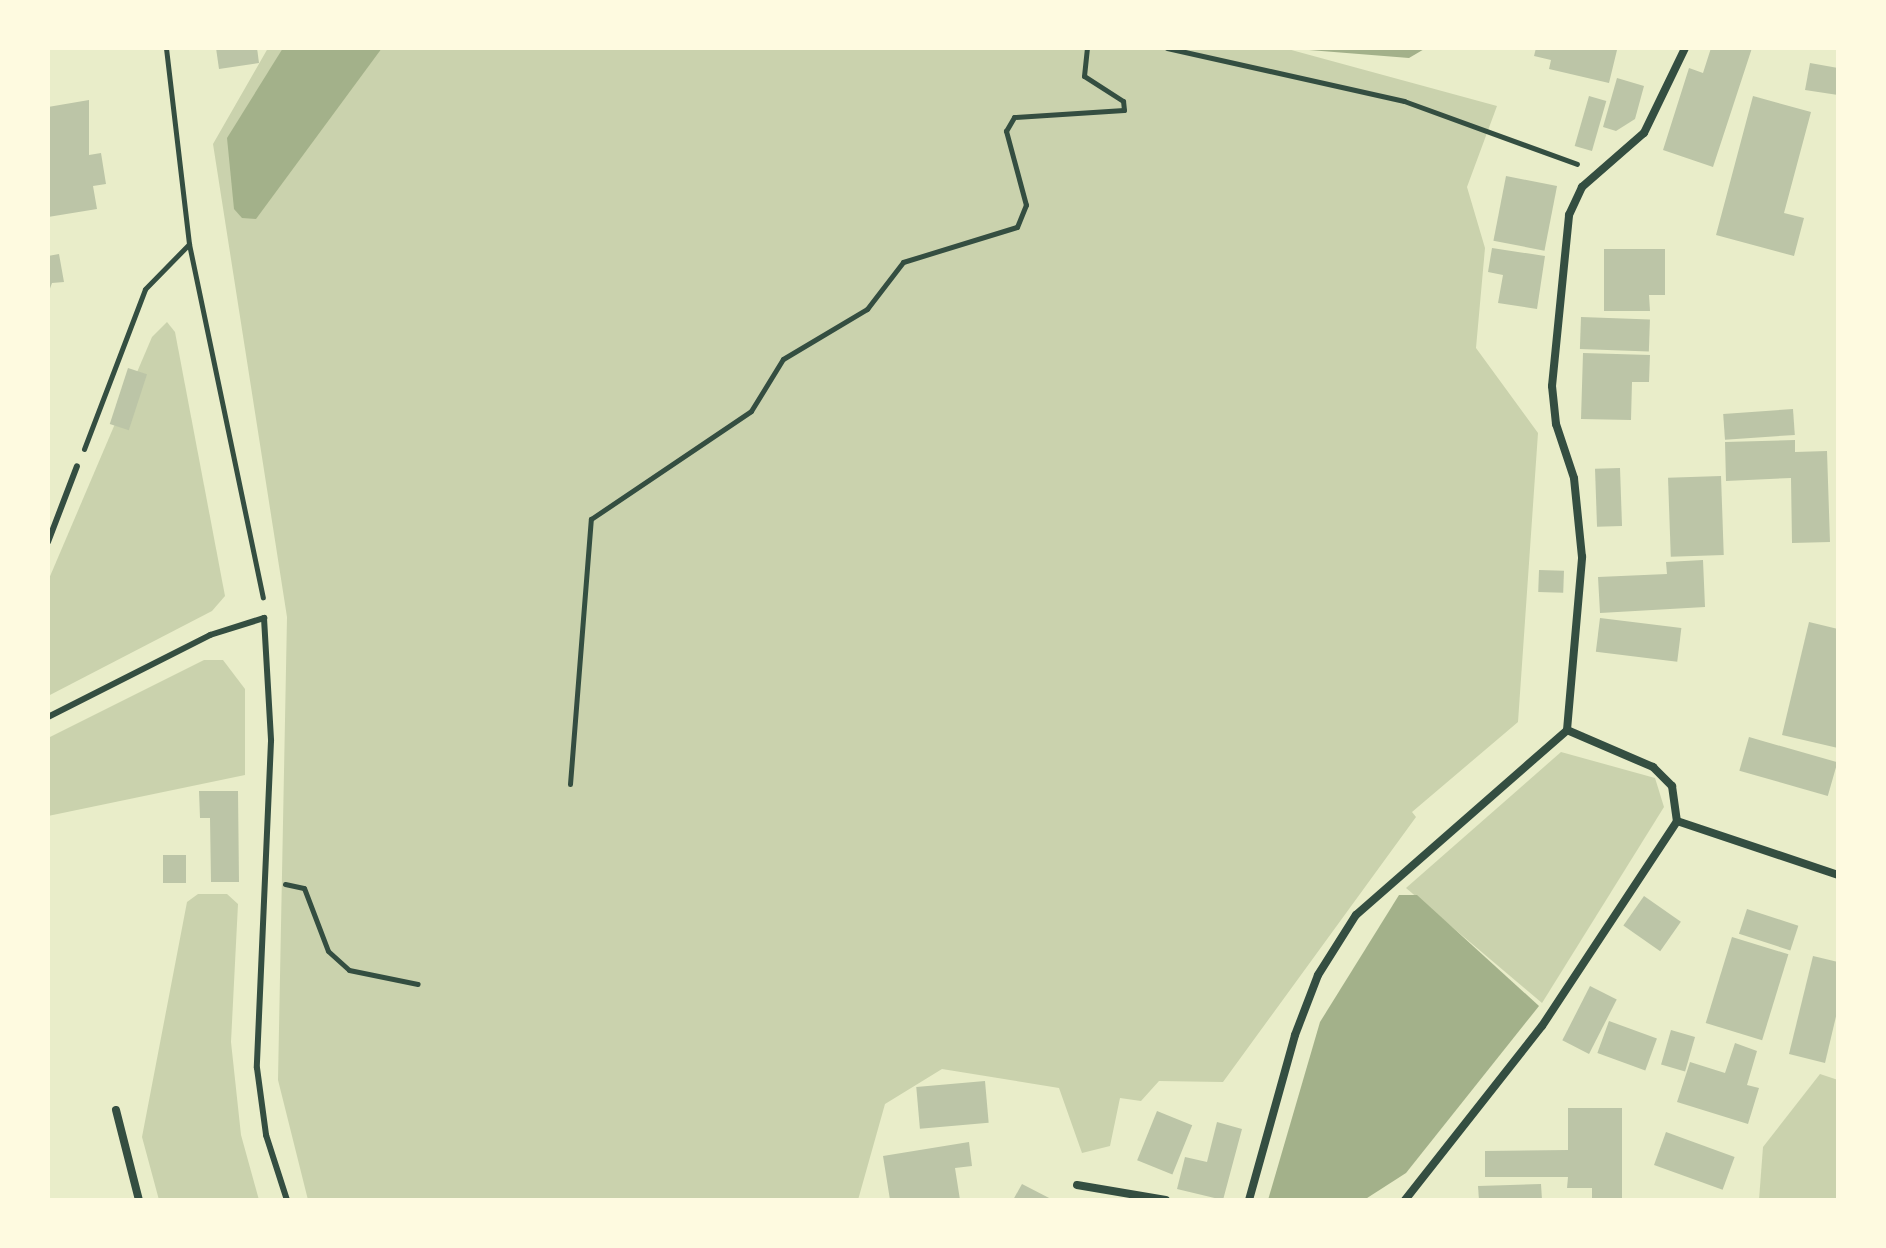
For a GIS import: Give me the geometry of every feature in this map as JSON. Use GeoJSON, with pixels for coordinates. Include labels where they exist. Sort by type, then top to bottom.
{"type":"FeatureCollection","features":[{"type":"Feature","properties":{"kind":"street"},"geometry":{"type":"LineString","coordinates":[[1249,1200],[1295,1035],[1318,975],[1356,915],[1567,730],[1582,557],[1574,478],[1556,424],[1552,386],[1569,215],[1582,187],[1644,133],[1685,48]]}},
{"type":"Feature","properties":{"kind":"street"},"geometry":{"type":"LineString","coordinates":[[1405,1200],[1542,1026],[1677,821],[1672,786],[1653,767],[1567,730]]}},
{"type":"Feature","properties":{"kind":"street"},"geometry":{"type":"LineString","coordinates":[[1677,821],[1838,875]]}},
{"type":"Feature","properties":{"kind":"street"},"geometry":{"type":"LineString","coordinates":[[116,1110],[139,1200]]}},
{"type":"Feature","properties":{"kind":"street"},"geometry":{"type":"LineString","coordinates":[[1077,1185],[1166,1200]]}},
{"type":"Feature","properties":{"kind":"lane"},"geometry":{"type":"LineString","coordinates":[[48,542],[77,466]]}},
{"type":"Feature","properties":{"kind":"lane"},"geometry":{"type":"LineString","coordinates":[[48,717],[210,635],[264,618],[271,741],[257,1068],[266,1135],[287,1200]]}},
{"type":"Feature","properties":{"kind":"path"},"geometry":{"type":"LineString","coordinates":[[166,48],[189,244],[261,567],[264,618]]}},
{"type":"Feature","properties":{"kind":"path"},"geometry":{"type":"LineString","coordinates":[[570,784],[591,519],[751,411],[783,359],[867,309],[903,262],[1017,227],[1026,205],[1006,131],[1014,117],[1124,110],[1123,101],[1084,76],[1087,48]]}},
{"type":"Feature","properties":{"kind":"path"},"geometry":{"type":"LineString","coordinates":[[1167,48],[1404,101],[1600,173]]}},
{"type":"Feature","properties":{"kind":"path"},"geometry":{"type":"LineString","coordinates":[[77,466],[145,289],[189,244]]}},
{"type":"Feature","properties":{"kind":"path"},"geometry":{"type":"LineString","coordinates":[[264,864],[288,887],[304,888],[328,951],[349,970],[418,984]]}},
{"type":"Feature","properties":{"kind":"shaded area"},"geometry":{"type":"Polygon","coordinates":[[[268,48],[1284,48],[1497,106],[1467,187],[1485,248],[1476,348],[1538,433],[1518,722],[1412,812],[1416,817],[1223,1082],[1159,1081],[1141,1101],[1120,1098],[1110,1146],[1082,1153],[1059,1088],[942,1069],[885,1104],[858,1200],[308,1200],[278,1080],[287,617],[213,144],[268,48]]]}},
{"type":"Feature","properties":{"kind":"shaded area"},"geometry":{"type":"Polygon","coordinates":[[[283,48],[382,48],[256,219],[242,218],[234,209],[227,138],[283,48]]]}},
{"type":"Feature","properties":{"kind":"shaded area"},"geometry":{"type":"Polygon","coordinates":[[[1284,48],[1426,48],[1409,58],[1284,48]]]}},
{"type":"Feature","properties":{"kind":"shaded area"},"geometry":{"type":"Polygon","coordinates":[[[167,322],[175,332],[225,596],[212,611],[48,696],[48,581],[152,337],[167,322]]]}},
{"type":"Feature","properties":{"kind":"shaded area"},"geometry":{"type":"Polygon","coordinates":[[[204,660],[223,660],[245,689],[245,775],[48,816],[48,738],[204,660]]]}},
{"type":"Feature","properties":{"kind":"shaded area"},"geometry":{"type":"Polygon","coordinates":[[[1561,752],[1655,778],[1664,807],[1542,1003],[1406,888],[1561,752]]]}},
{"type":"Feature","properties":{"kind":"shaded area"},"geometry":{"type":"Polygon","coordinates":[[[198,894],[227,894],[238,904],[231,1042],[241,1135],[259,1200],[159,1200],[142,1137],[187,902],[198,894]]]}},
{"type":"Feature","properties":{"kind":"shaded area"},"geometry":{"type":"Polygon","coordinates":[[[1399,895],[1417,895],[1539,1006],[1406,1173],[1364,1200],[1268,1200],[1320,1022],[1399,895]]]}},
{"type":"Feature","properties":{"kind":"shaded area"},"geometry":{"type":"Polygon","coordinates":[[[1820,1074],[1838,1080],[1838,1200],[1759,1200],[1763,1147],[1820,1074]]]}},
{"type":"Feature","properties":{"kind":"building"},"geometry":{"type":"Polygon","coordinates":[[[216,48],[257,48],[259,63],[219,69],[216,48]]]}},
{"type":"Feature","properties":{"kind":"building"},"geometry":{"type":"Polygon","coordinates":[[[1536,48],[1617,50],[1609,83],[1549,69],[1551,60],[1534,56],[1536,48]]]}},
{"type":"Feature","properties":{"kind":"building"},"geometry":{"type":"Polygon","coordinates":[[[1711,48],[1752,48],[1713,167],[1663,150],[1689,68],[1703,73],[1711,48]]]}},
{"type":"Feature","properties":{"kind":"building"},"geometry":{"type":"Polygon","coordinates":[[[1810,63],[1838,68],[1838,95],[1805,90],[1810,63]]]}},
{"type":"Feature","properties":{"kind":"building"},"geometry":{"type":"Polygon","coordinates":[[[1617,78],[1644,86],[1635,119],[1616,131],[1603,127],[1617,78]]]}},
{"type":"Feature","properties":{"kind":"building"},"geometry":{"type":"Polygon","coordinates":[[[1589,96],[1606,101],[1592,151],[1575,146],[1589,96]]]}},
{"type":"Feature","properties":{"kind":"building"},"geometry":{"type":"Polygon","coordinates":[[[1753,96],[1811,112],[1784,213],[1804,218],[1794,256],[1716,235],[1753,96]]]}},
{"type":"Feature","properties":{"kind":"building"},"geometry":{"type":"Polygon","coordinates":[[[89,100],[89,155],[101,153],[106,184],[93,186],[97,209],[48,217],[48,107],[89,100]]]}},
{"type":"Feature","properties":{"kind":"building"},"geometry":{"type":"Polygon","coordinates":[[[1506,176],[1557,186],[1544,251],[1493,241],[1506,176]]]}},
{"type":"Feature","properties":{"kind":"building"},"geometry":{"type":"Polygon","coordinates":[[[1492,248],[1545,256],[1537,309],[1498,303],[1503,275],[1488,272],[1492,248]]]}},
{"type":"Feature","properties":{"kind":"building"},"geometry":{"type":"Polygon","coordinates":[[[1604,249],[1665,249],[1665,295],[1649,295],[1650,311],[1604,311],[1604,249]]]}},
{"type":"Feature","properties":{"kind":"building"},"geometry":{"type":"Polygon","coordinates":[[[59,254],[64,282],[52,283],[48,294],[48,256],[59,254]]]}},
{"type":"Feature","properties":{"kind":"building"},"geometry":{"type":"Polygon","coordinates":[[[1581,317],[1650,319],[1649,351],[1580,349],[1581,317]]]}},
{"type":"Feature","properties":{"kind":"building"},"geometry":{"type":"Polygon","coordinates":[[[1583,353],[1650,355],[1649,382],[1632,382],[1631,420],[1581,419],[1583,353]]]}},
{"type":"Feature","properties":{"kind":"building"},"geometry":{"type":"Polygon","coordinates":[[[128,368],[147,374],[129,430],[110,424],[128,368]]]}},
{"type":"Feature","properties":{"kind":"building"},"geometry":{"type":"Polygon","coordinates":[[[1793,409],[1795,435],[1725,440],[1723,414],[1793,409]]]}},
{"type":"Feature","properties":{"kind":"building"},"geometry":{"type":"Polygon","coordinates":[[[1795,440],[1795,452],[1827,451],[1830,542],[1792,543],[1791,478],[1726,481],[1725,442],[1795,440]]]}},
{"type":"Feature","properties":{"kind":"building"},"geometry":{"type":"Polygon","coordinates":[[[1620,468],[1622,526],[1597,527],[1595,469],[1620,468]]]}},
{"type":"Feature","properties":{"kind":"building"},"geometry":{"type":"Polygon","coordinates":[[[1721,476],[1724,555],[1671,557],[1668,478],[1721,476]]]}},
{"type":"Feature","properties":{"kind":"building"},"geometry":{"type":"Polygon","coordinates":[[[1703,560],[1705,607],[1600,613],[1598,577],[1667,574],[1666,562],[1703,560]]]}},
{"type":"Feature","properties":{"kind":"building"},"geometry":{"type":"Polygon","coordinates":[[[1539,570],[1564,571],[1563,593],[1538,592],[1539,570]]]}},
{"type":"Feature","properties":{"kind":"building"},"geometry":{"type":"Polygon","coordinates":[[[1600,618],[1681,628],[1677,662],[1596,652],[1600,618]]]}},
{"type":"Feature","properties":{"kind":"building"},"geometry":{"type":"Polygon","coordinates":[[[1809,622],[1838,629],[1838,748],[1782,735],[1809,622]]]}},
{"type":"Feature","properties":{"kind":"building"},"geometry":{"type":"Polygon","coordinates":[[[1749,737],[1837,762],[1828,796],[1739,771],[1749,737]]]}},
{"type":"Feature","properties":{"kind":"building"},"geometry":{"type":"Polygon","coordinates":[[[199,791],[238,791],[239,882],[211,882],[210,818],[200,818],[199,791]]]}},
{"type":"Feature","properties":{"kind":"building"},"geometry":{"type":"Polygon","coordinates":[[[163,855],[186,855],[186,883],[163,883],[163,855]]]}},
{"type":"Feature","properties":{"kind":"building"},"geometry":{"type":"Polygon","coordinates":[[[1644,896],[1681,922],[1660,951],[1623,925],[1644,896]]]}},
{"type":"Feature","properties":{"kind":"building"},"geometry":{"type":"Polygon","coordinates":[[[1747,909],[1798,926],[1790,950],[1739,934],[1747,909]]]}},
{"type":"Feature","properties":{"kind":"building"},"geometry":{"type":"Polygon","coordinates":[[[1732,937],[1788,954],[1762,1040],[1706,1023],[1732,937]]]}},
{"type":"Feature","properties":{"kind":"building"},"geometry":{"type":"Polygon","coordinates":[[[1813,956],[1838,962],[1838,1008],[1825,1063],[1789,1054],[1813,956]]]}},
{"type":"Feature","properties":{"kind":"building"},"geometry":{"type":"Polygon","coordinates":[[[1590,986],[1617,1000],[1589,1054],[1562,1040],[1590,986]]]}},
{"type":"Feature","properties":{"kind":"building"},"geometry":{"type":"Polygon","coordinates":[[[1609,1021],[1657,1038],[1645,1070],[1597,1053],[1609,1021]]]}},
{"type":"Feature","properties":{"kind":"building"},"geometry":{"type":"Polygon","coordinates":[[[1671,1030],[1695,1037],[1685,1071],[1661,1065],[1671,1030]]]}},
{"type":"Feature","properties":{"kind":"building"},"geometry":{"type":"Polygon","coordinates":[[[1735,1043],[1757,1051],[1747,1085],[1759,1088],[1748,1124],[1677,1102],[1690,1062],[1725,1073],[1735,1043]]]}},
{"type":"Feature","properties":{"kind":"building"},"geometry":{"type":"Polygon","coordinates":[[[985,1081],[989,1123],[920,1129],[916,1087],[985,1081]]]}},
{"type":"Feature","properties":{"kind":"building"},"geometry":{"type":"Polygon","coordinates":[[[1568,1108],[1622,1108],[1622,1200],[1592,1200],[1592,1188],[1567,1188],[1568,1177],[1485,1177],[1485,1151],[1568,1150],[1568,1108]]]}},
{"type":"Feature","properties":{"kind":"building"},"geometry":{"type":"Polygon","coordinates":[[[1157,1111],[1192,1125],[1172,1174],[1137,1160],[1157,1111]]]}},
{"type":"Feature","properties":{"kind":"building"},"geometry":{"type":"Polygon","coordinates":[[[1217,1122],[1242,1129],[1223,1200],[1177,1189],[1185,1157],[1207,1162],[1217,1122]]]}},
{"type":"Feature","properties":{"kind":"building"},"geometry":{"type":"Polygon","coordinates":[[[1666,1132],[1735,1157],[1723,1190],[1654,1165],[1666,1132]]]}},
{"type":"Feature","properties":{"kind":"building"},"geometry":{"type":"Polygon","coordinates":[[[969,1142],[972,1166],[955,1168],[960,1200],[890,1200],[883,1156],[969,1142]]]}},
{"type":"Feature","properties":{"kind":"building"},"geometry":{"type":"Polygon","coordinates":[[[1022,1184],[1053,1200],[1013,1200],[1022,1184]]]}},
{"type":"Feature","properties":{"kind":"building"},"geometry":{"type":"Polygon","coordinates":[[[1541,1184],[1542,1200],[1479,1200],[1478,1186],[1541,1184]]]}}]}
